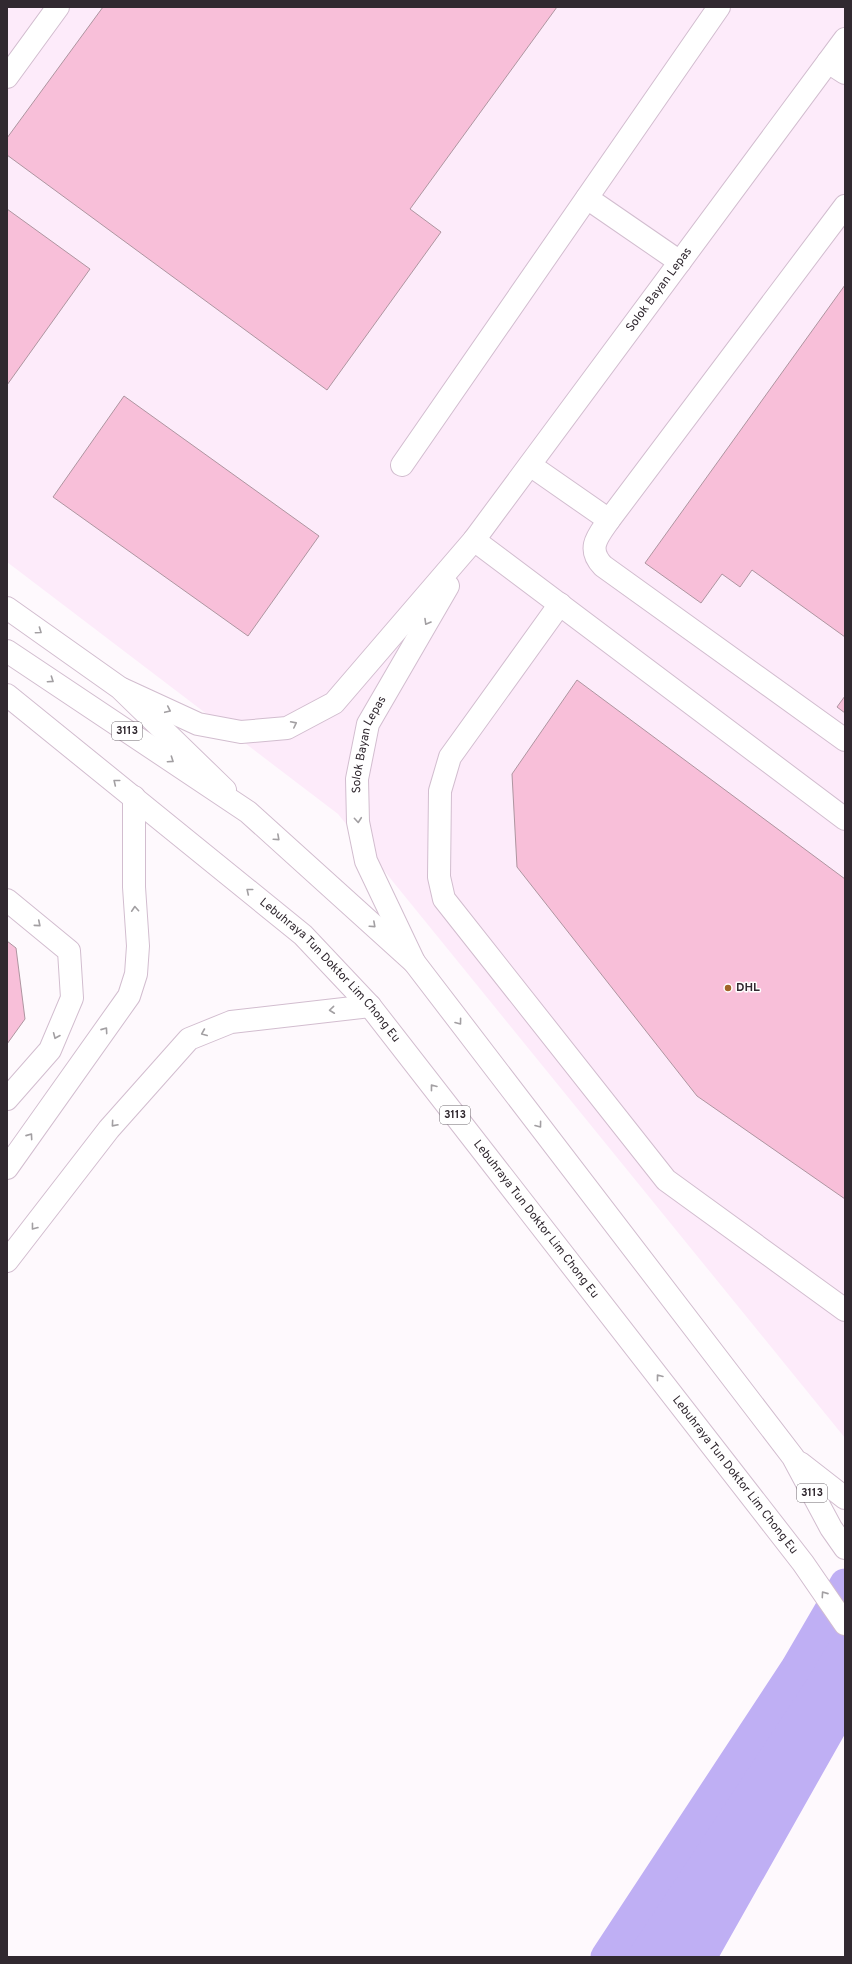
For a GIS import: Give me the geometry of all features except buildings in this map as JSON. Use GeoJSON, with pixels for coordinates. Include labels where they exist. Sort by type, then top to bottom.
{"type":"FeatureCollection","features":[{"type":"Feature","properties":{"kind":"main road"},"geometry":{"type":"LineString","coordinates":[[7,77],[58,7]]}},
{"type":"Feature","properties":{"kind":"main road"},"geometry":{"type":"LineString","coordinates":[[402,465],[719,7]]}},
{"type":"Feature","properties":{"kind":"main road","name":"Solok Bayan Lepas"},"geometry":{"type":"LineString","coordinates":[[120,688],[198,724],[241,732],[287,728],[334,703],[474,540],[680,262],[836,68],[845,39]]}},
{"type":"Feature","properties":{"kind":"main road"},"geometry":{"type":"LineString","coordinates":[[587,198],[680,262]]}},
{"type":"Feature","properties":{"kind":"main road"},"geometry":{"type":"LineString","coordinates":[[845,206],[609,520],[594,543],[594,552],[597,560],[603,566],[845,740]]}},
{"type":"Feature","properties":{"kind":"main road"},"geometry":{"type":"LineString","coordinates":[[530,464],[609,520]]}},
{"type":"Feature","properties":{"kind":"main road"},"geometry":{"type":"LineString","coordinates":[[474,540],[845,819]]}},
{"type":"Feature","properties":{"kind":"main road","name":"Solok Bayan Lepas"},"geometry":{"type":"LineString","coordinates":[[414,962],[366,860],[358,822],[357,779],[368,724],[474,540]]}},
{"type":"Feature","properties":{"kind":"main road"},"geometry":{"type":"LineString","coordinates":[[560,604],[450,757],[440,791],[439,877],[444,899],[666,1180],[845,1310]]}},
{"type":"Feature","properties":{"kind":"main road"},"geometry":{"type":"LineString","coordinates":[[7,608],[120,688],[248,812]]}},
{"type":"Feature","properties":{"kind":"main road","name":"3113"},"geometry":{"type":"LineString","coordinates":[[7,651],[248,812],[414,962],[793,1457],[832,1528],[845,1548]]}},
{"type":"Feature","properties":{"kind":"main road","name":"Lebuhraya Tun Doktor Lim Chong Eu"},"geometry":{"type":"LineString","coordinates":[[7,695],[46,725],[303,935],[370,1006],[803,1563],[845,1624]]}},
{"type":"Feature","properties":{"kind":"main road"},"geometry":{"type":"LineString","coordinates":[[7,707],[46,725]]}},
{"type":"Feature","properties":{"kind":"main road"},"geometry":{"type":"LineString","coordinates":[[7,1168],[129,996],[136,974],[138,946],[134,887],[134,797]]}},
{"type":"Feature","properties":{"kind":"main road"},"geometry":{"type":"LineString","coordinates":[[7,900],[70,951],[72,978],[72,998],[50,1050],[7,1099]]}},
{"type":"Feature","properties":{"kind":"main road"},"geometry":{"type":"LineString","coordinates":[[7,1261],[109,1129],[189,1039],[231,1022],[370,1006]]}},
{"type":"Feature","properties":{"kind":"main road"},"geometry":{"type":"LineString","coordinates":[[793,1457],[845,1498]]}},
{"type":"Feature","properties":{"kind":"shaded area"},"geometry":{"type":"Polygon","coordinates":[[[7,7],[845,7],[845,1438],[338,814],[7,562],[7,7]]]}},
{"type":"Feature","properties":{"kind":"shaded area"},"geometry":{"type":"Polygon","coordinates":[[[845,1584],[845,1734],[719,1957],[606,1957],[796,1668],[845,1584]]]}},
{"type":"Feature","properties":{"kind":"waterway"},"geometry":{"type":"LineString","coordinates":[[606,1957],[796,1668],[845,1584]]}},
{"type":"Feature","properties":{"kind":"place","name":"DHL"},"geometry":{"type":"Point","coordinates":[728,988]}}]}
